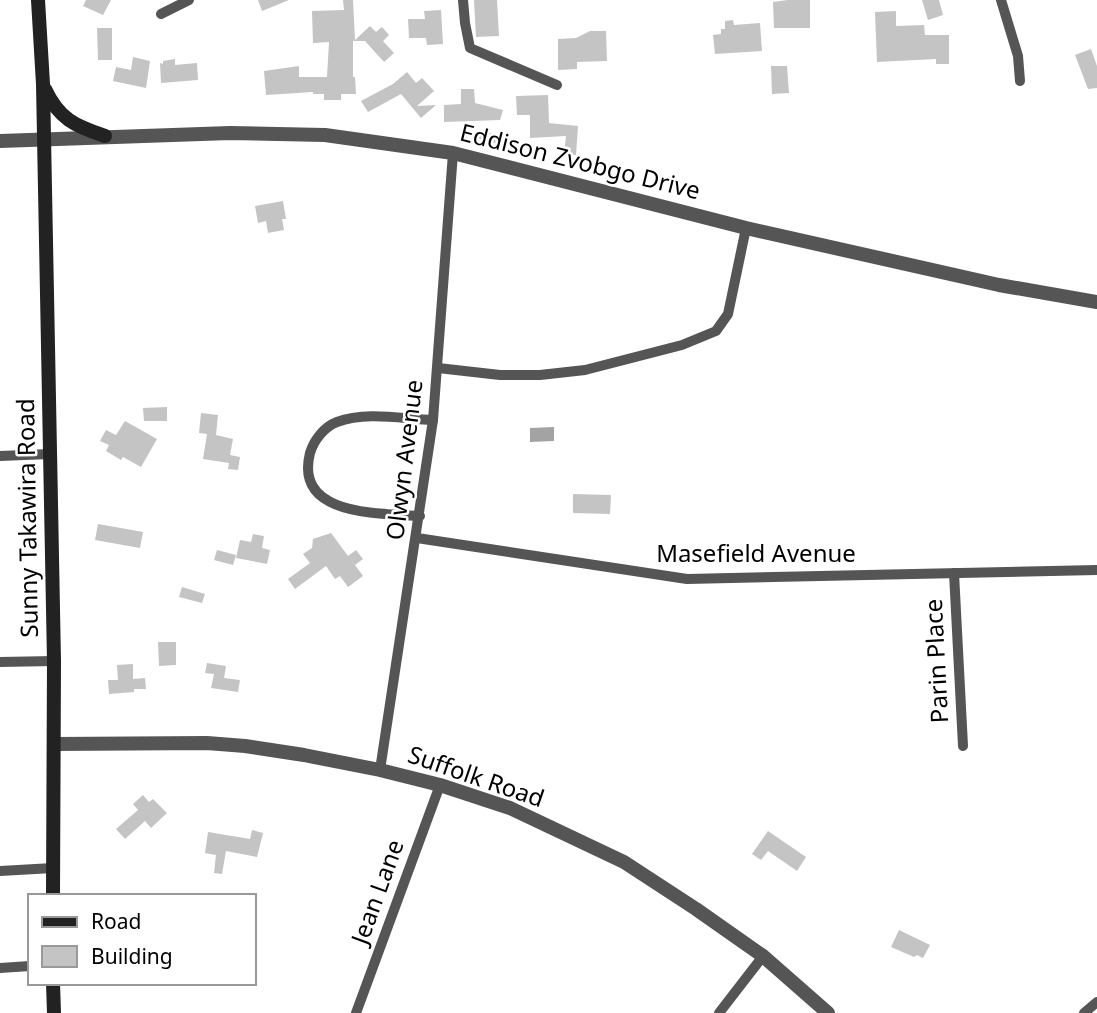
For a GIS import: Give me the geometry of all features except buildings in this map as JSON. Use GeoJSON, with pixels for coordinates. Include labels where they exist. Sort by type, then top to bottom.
{"type":"FeatureCollection","features":[{"type":"Feature","properties":{"kind":"main road","name":"Sunny Takawira Road"},"geometry":{"type":"LineString","coordinates":[[38,0],[43,84],[54,661],[53,894]]}},
{"type":"Feature","properties":{"kind":"main road"},"geometry":{"type":"LineString","coordinates":[[43,84],[52,104],[61,115],[74,124],[106,136]]}},
{"type":"Feature","properties":{"kind":"main road"},"geometry":{"type":"LineString","coordinates":[[53,985],[54,1013]]}},
{"type":"Feature","properties":{"kind":"street"},"geometry":{"type":"LineString","coordinates":[[162,14],[189,0]]}},
{"type":"Feature","properties":{"kind":"street"},"geometry":{"type":"LineString","coordinates":[[464,0],[470,48],[557,85]]}},
{"type":"Feature","properties":{"kind":"street"},"geometry":{"type":"LineString","coordinates":[[1002,0],[1018,56],[1020,81]]}},
{"type":"Feature","properties":{"kind":"street","name":"Eddison Zvobgo Drive"},"geometry":{"type":"LineString","coordinates":[[0,141],[230,133],[326,135],[453,153],[747,228],[999,285],[1097,302]]}},
{"type":"Feature","properties":{"kind":"street","name":"Olwyn Avenue"},"geometry":{"type":"LineString","coordinates":[[380,770],[433,420],[453,153]]}},
{"type":"Feature","properties":{"kind":"street"},"geometry":{"type":"LineString","coordinates":[[438,368],[500,375],[585,370],[682,345],[716,331],[728,314],[747,228]]}},
{"type":"Feature","properties":{"kind":"street"},"geometry":{"type":"LineString","coordinates":[[420,516],[335,505],[317,493],[313,487],[310,452],[323,431],[336,422],[358,417],[433,420]]}},
{"type":"Feature","properties":{"kind":"street"},"geometry":{"type":"LineString","coordinates":[[0,456],[50,454]]}},
{"type":"Feature","properties":{"kind":"street","name":"Masefield Avenue"},"geometry":{"type":"LineString","coordinates":[[417,538],[687,579],[1097,570]]}},
{"type":"Feature","properties":{"kind":"street","name":"Parin Place"},"geometry":{"type":"LineString","coordinates":[[954,573],[963,746]]}},
{"type":"Feature","properties":{"kind":"street"},"geometry":{"type":"LineString","coordinates":[[0,662],[54,661]]}},
{"type":"Feature","properties":{"kind":"street","name":"Suffolk Road"},"geometry":{"type":"LineString","coordinates":[[54,744],[207,743],[304,755],[440,785],[510,808],[624,862],[763,956],[828,1013]]}},
{"type":"Feature","properties":{"kind":"street","name":"Jean Lane"},"geometry":{"type":"LineString","coordinates":[[356,1013],[440,785]]}},
{"type":"Feature","properties":{"kind":"street"},"geometry":{"type":"LineString","coordinates":[[0,871],[53,868]]}},
{"type":"Feature","properties":{"kind":"street"},"geometry":{"type":"LineString","coordinates":[[719,1013],[763,956]]}},
{"type":"Feature","properties":{"kind":"street"},"geometry":{"type":"LineString","coordinates":[[0,968],[28,966]]}},
{"type":"Feature","properties":{"kind":"street"},"geometry":{"type":"LineString","coordinates":[[1083,1013],[1097,1002]]}},
{"type":"Feature","properties":{"kind":"shaded area"},"geometry":{"type":"Polygon","coordinates":[[[554,427],[554,441],[530,442],[530,428],[554,427]]]}}]}
